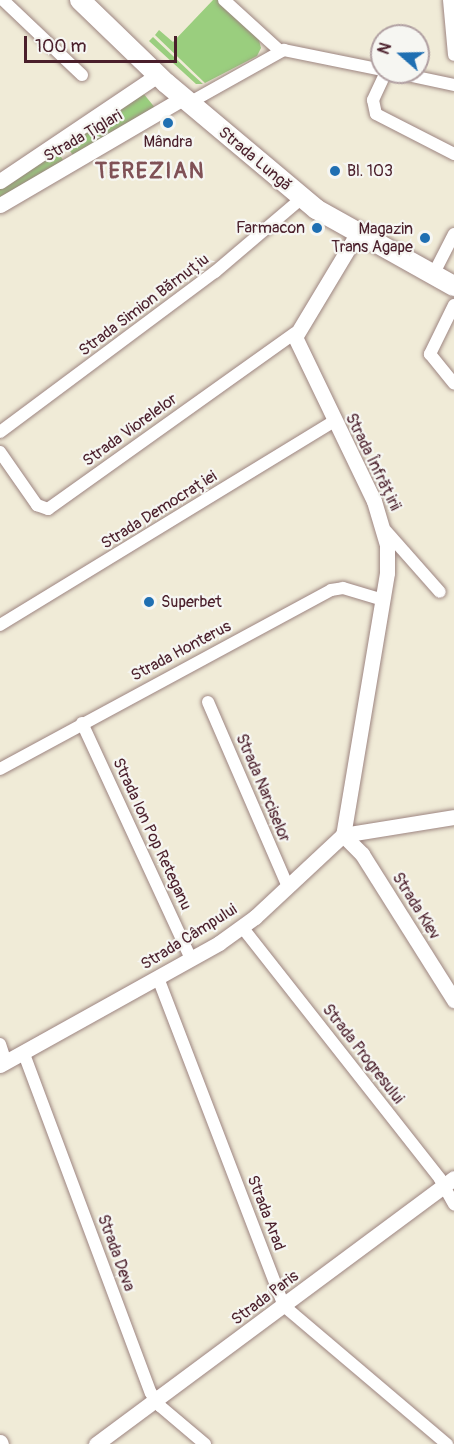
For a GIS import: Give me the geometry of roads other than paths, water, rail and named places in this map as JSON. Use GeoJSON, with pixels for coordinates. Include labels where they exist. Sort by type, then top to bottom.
{"type":"FeatureCollection","features":[{"type":"Feature","properties":{"kind":"main road","name":"Strada Lungă"},"geometry":{"type":"LineString","coordinates":[[80,0],[186,100],[302,198],[357,234],[454,286]]}},
{"type":"Feature","properties":{"kind":"street"},"geometry":{"type":"LineString","coordinates":[[3,0],[82,75]]}},
{"type":"Feature","properties":{"kind":"street"},"geometry":{"type":"LineString","coordinates":[[224,0],[280,51]]}},
{"type":"Feature","properties":{"kind":"street"},"geometry":{"type":"LineString","coordinates":[[450,0],[454,55]]}},
{"type":"Feature","properties":{"kind":"street"},"geometry":{"type":"LineString","coordinates":[[186,100],[280,51],[296,51],[370,68]]}},
{"type":"Feature","properties":{"kind":"street","name":"Strada Țiglari"},"geometry":{"type":"LineString","coordinates":[[0,181],[158,75]]}},
{"type":"Feature","properties":{"kind":"street"},"geometry":{"type":"LineString","coordinates":[[430,80],[454,85]]}},
{"type":"Feature","properties":{"kind":"street"},"geometry":{"type":"LineString","coordinates":[[379,84],[373,100],[376,114],[454,154]]}},
{"type":"Feature","properties":{"kind":"street","name":"Strada Țiglari"},"geometry":{"type":"LineString","coordinates":[[0,205],[186,100]]}},
{"type":"Feature","properties":{"kind":"street","name":"Strada Simion Bărnuțiu"},"geometry":{"type":"LineString","coordinates":[[0,432],[216,272],[302,198]]}},
{"type":"Feature","properties":{"kind":"street"},"geometry":{"type":"LineString","coordinates":[[296,333],[357,234]]}},
{"type":"Feature","properties":{"kind":"street"},"geometry":{"type":"LineString","coordinates":[[433,275],[454,234]]}},
{"type":"Feature","properties":{"kind":"street"},"geometry":{"type":"LineString","coordinates":[[454,305],[430,354],[454,384]]}},
{"type":"Feature","properties":{"kind":"street","name":"Strada Înfrățirii"},"geometry":{"type":"LineString","coordinates":[[296,333],[296,346],[386,531],[383,600],[343,835]]}},
{"type":"Feature","properties":{"kind":"street","name":"Strada Viorelelor"},"geometry":{"type":"LineString","coordinates":[[0,452],[37,506],[48,509],[296,333]]}},
{"type":"Feature","properties":{"kind":"street","name":"Strada Democrației"},"geometry":{"type":"LineString","coordinates":[[0,625],[334,421]]}},
{"type":"Feature","properties":{"kind":"street"},"geometry":{"type":"LineString","coordinates":[[386,531],[440,592]]}},
{"type":"Feature","properties":{"kind":"street","name":"Strada Honterus"},"geometry":{"type":"LineString","coordinates":[[0,769],[331,590],[343,588],[383,600]]}},
{"type":"Feature","properties":{"kind":"street","name":"Strada Narciselor"},"geometry":{"type":"LineString","coordinates":[[208,702],[288,888]]}},
{"type":"Feature","properties":{"kind":"street","name":"Strada Ion Pop Reteganu"},"geometry":{"type":"LineString","coordinates":[[82,723],[191,959]]}},
{"type":"Feature","properties":{"kind":"street"},"geometry":{"type":"LineString","coordinates":[[343,835],[454,817]]}},
{"type":"Feature","properties":{"kind":"street","name":"Strada Câmpului"},"geometry":{"type":"LineString","coordinates":[[3,1063],[24,1054],[158,978],[242,927],[288,888],[343,835]]}},
{"type":"Feature","properties":{"kind":"street","name":"Strada Kiev"},"geometry":{"type":"LineString","coordinates":[[343,835],[362,854],[454,1000]]}},
{"type":"Feature","properties":{"kind":"street","name":"Strada Progresului"},"geometry":{"type":"LineString","coordinates":[[242,927],[449,1181],[454,1204]]}},
{"type":"Feature","properties":{"kind":"street","name":"Strada Arad"},"geometry":{"type":"LineString","coordinates":[[158,978],[284,1306],[439,1442]]}},
{"type":"Feature","properties":{"kind":"street"},"geometry":{"type":"LineString","coordinates":[[0,1044],[3,1063]]}},
{"type":"Feature","properties":{"kind":"street","name":"Strada Deva"},"geometry":{"type":"LineString","coordinates":[[24,1054],[156,1402],[205,1444]]}},
{"type":"Feature","properties":{"kind":"street","name":"Strada Paris"},"geometry":{"type":"LineString","coordinates":[[96,1444],[156,1402],[449,1181]]}},
{"type":"Feature","properties":{"kind":"place","name":"Mândra"},"geometry":{"type":"Point","coordinates":[168,123]}},
{"type":"Feature","properties":{"kind":"place","name":"Bl. 103"},"geometry":{"type":"Point","coordinates":[335,171]}},
{"type":"Feature","properties":{"kind":"place","name":"Farmacon"},"geometry":{"type":"Point","coordinates":[317,228]}},
{"type":"Feature","properties":{"kind":"place","name":"Magazin Trans Agape"},"geometry":{"type":"Point","coordinates":[425,238]}},
{"type":"Feature","properties":{"kind":"place","name":"Superbet"},"geometry":{"type":"Point","coordinates":[149,602]}},
{"type":"Feature","properties":{"kind":"district","name":"TEREZIAN"},"geometry":{"type":"Point","coordinates":[150,172]}}]}
